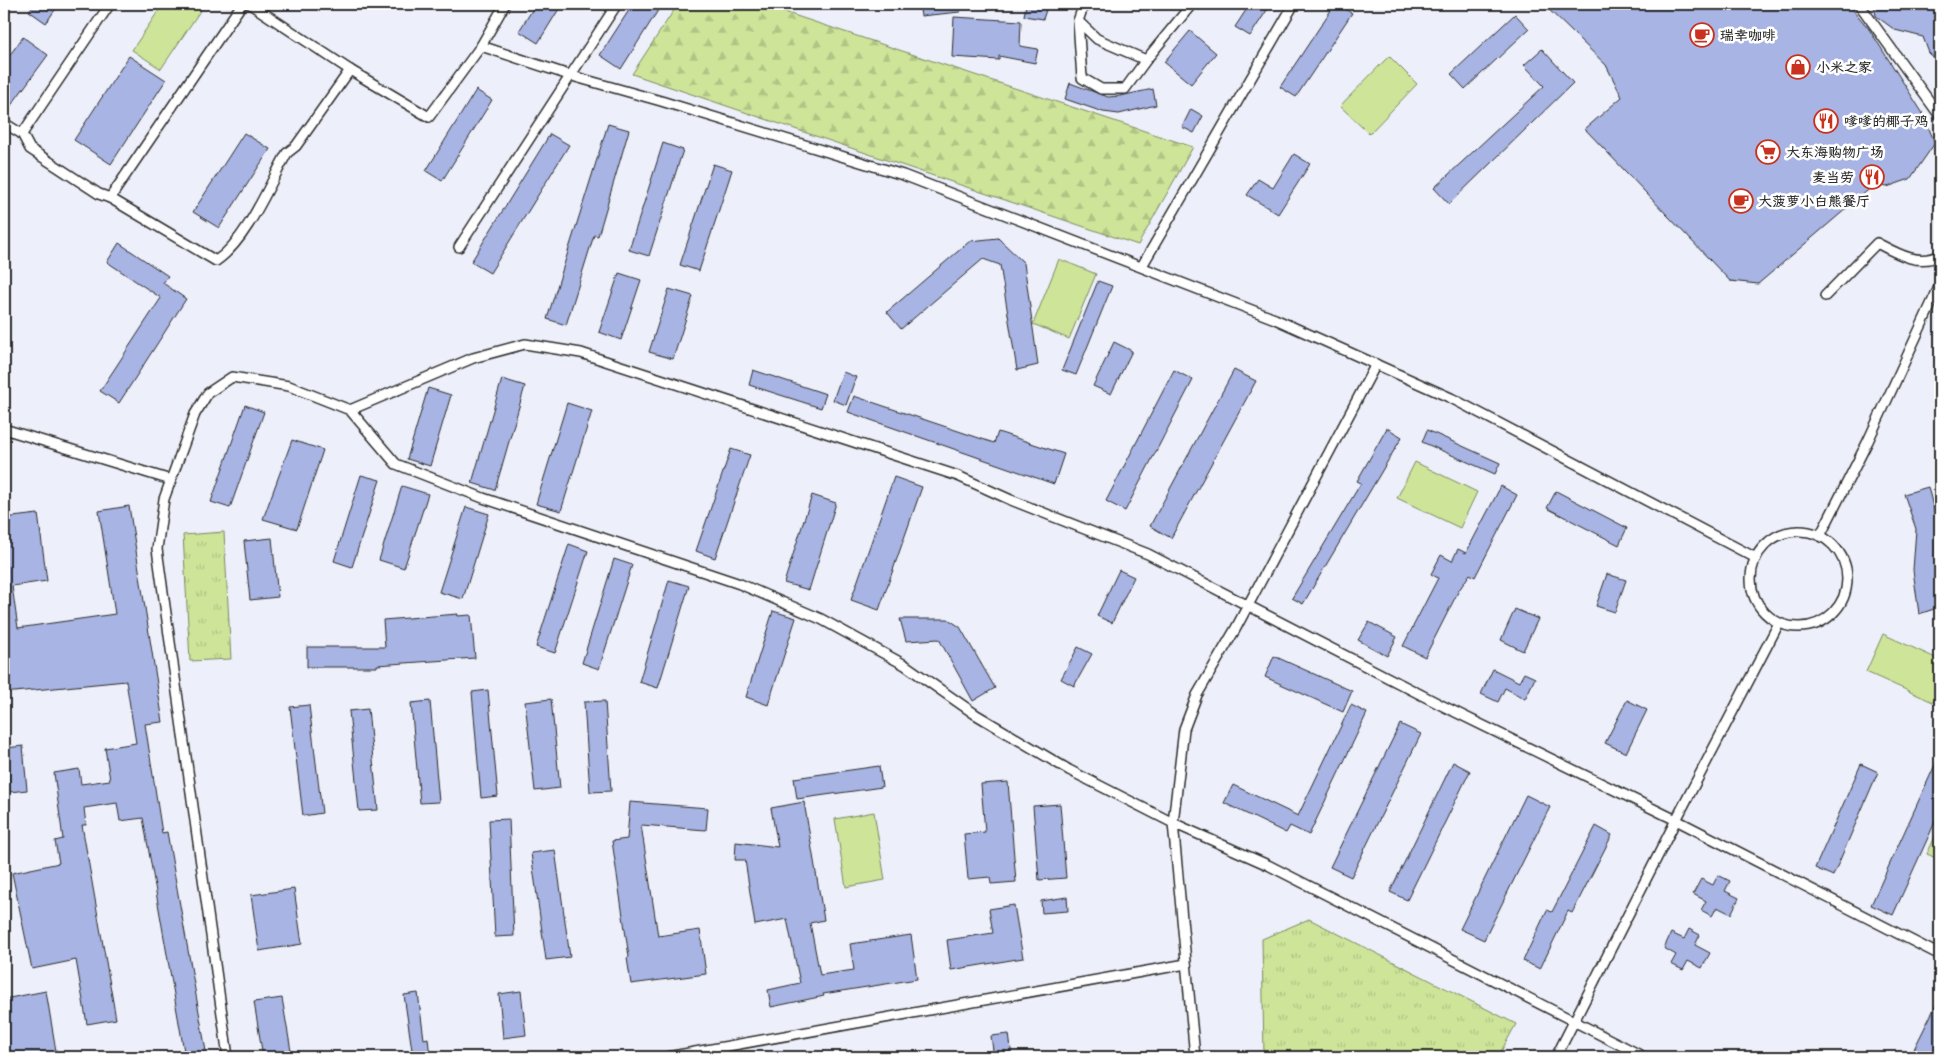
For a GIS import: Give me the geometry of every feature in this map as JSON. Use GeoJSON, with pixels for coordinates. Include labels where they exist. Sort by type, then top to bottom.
{"type":"FeatureCollection","features":[{"type":"Feature","properties":{"kind":"lane"},"geometry":{"type":"LineString","coordinates":[[22,134],[110,4]]}},
{"type":"Feature","properties":{"kind":"lane"},"geometry":{"type":"LineString","coordinates":[[110,198],[242,4]]}},
{"type":"Feature","properties":{"kind":"lane"},"geometry":{"type":"LineString","coordinates":[[250,4],[350,70],[429,117],[481,46],[505,4]]}},
{"type":"Feature","properties":{"kind":"lane"},"geometry":{"type":"LineString","coordinates":[[459,247],[572,76],[617,4]]}},
{"type":"Feature","properties":{"kind":"lane"},"geometry":{"type":"LineString","coordinates":[[1084,4],[1078,20],[1082,78],[1101,89],[1125,89],[1192,4]]}},
{"type":"Feature","properties":{"kind":"lane"},"geometry":{"type":"LineString","coordinates":[[1142,266],[1294,4]]}},
{"type":"Feature","properties":{"kind":"lane"},"geometry":{"type":"LineString","coordinates":[[1859,4],[1940,116]]}},
{"type":"Feature","properties":{"kind":"lane"},"geometry":{"type":"LineString","coordinates":[[1078,20],[1097,39],[1146,60]]}},
{"type":"Feature","properties":{"kind":"lane"},"geometry":{"type":"LineString","coordinates":[[481,46],[572,76],[661,101],[903,175],[1275,319],[1451,398],[1756,558]]}},
{"type":"Feature","properties":{"kind":"lane"},"geometry":{"type":"LineString","coordinates":[[4,123],[22,134],[30,150],[99,194],[110,198],[216,261],[227,254],[249,222],[287,153],[296,146],[350,70]]}},
{"type":"Feature","properties":{"kind":"lane"},"geometry":{"type":"LineString","coordinates":[[1825,296],[1876,243],[1910,259],[1933,259],[1940,255]]}},
{"type":"Feature","properties":{"kind":"lane"},"geometry":{"type":"LineString","coordinates":[[1820,536],[1868,441],[1940,286]]}},
{"type":"Feature","properties":{"kind":"lane"},"geometry":{"type":"LineString","coordinates":[[350,410],[473,358],[525,344],[581,353],[958,476],[1011,500],[1148,554],[1249,604],[1444,706],[1676,820],[1940,955]]}},
{"type":"Feature","properties":{"kind":"lane"},"geometry":{"type":"LineString","coordinates":[[1195,1057],[1173,823],[1184,729],[1198,694],[1249,604],[1376,364]]}},
{"type":"Feature","properties":{"kind":"lane"},"geometry":{"type":"LineString","coordinates":[[228,1057],[157,549],[164,499],[196,414],[208,393],[232,377],[289,386],[350,410],[396,464],[483,498],[740,584],[821,619],[905,664],[975,714],[1069,770],[1173,823],[1268,865],[1644,1057]]}},
{"type":"Feature","properties":{"kind":"lane"},"geometry":{"type":"LineString","coordinates":[[4,429],[171,480]]}},
{"type":"Feature","properties":{"kind":"lane"},"geometry":{"type":"LineString","coordinates":[[1802,531],[1820,536],[1835,547],[1845,563],[1847,582],[1843,600],[1831,615],[1815,625],[1797,628],[1779,623],[1763,612],[1754,596],[1751,577],[1756,558],[1767,543],[1784,533],[1802,531]]}},
{"type":"Feature","properties":{"kind":"lane"},"geometry":{"type":"LineString","coordinates":[[1556,1057],[1676,820],[1779,623]]}},
{"type":"Feature","properties":{"kind":"lane"},"geometry":{"type":"LineString","coordinates":[[667,1057],[1186,964]]}},
{"type":"Feature","properties":{"kind":"green space"},"geometry":{"type":"Polygon","coordinates":[[[163,4],[195,4],[202,8],[161,69],[132,50],[163,4]]]}},
{"type":"Feature","properties":{"kind":"green space"},"geometry":{"type":"Polygon","coordinates":[[[678,4],[760,4],[1193,147],[1138,245],[632,74],[678,4]]]}},
{"type":"Feature","properties":{"kind":"green space"},"geometry":{"type":"Polygon","coordinates":[[[1389,56],[1417,84],[1369,134],[1340,106],[1389,56]]]}},
{"type":"Feature","properties":{"kind":"green space"},"geometry":{"type":"Polygon","coordinates":[[[1059,259],[1096,274],[1069,339],[1033,324],[1059,259]]]}},
{"type":"Feature","properties":{"kind":"green space"},"geometry":{"type":"Polygon","coordinates":[[[1415,462],[1477,492],[1460,528],[1397,498],[1415,462]]]}},
{"type":"Feature","properties":{"kind":"green space"},"geometry":{"type":"Polygon","coordinates":[[[224,532],[231,659],[190,661],[183,535],[224,532]]]}},
{"type":"Feature","properties":{"kind":"green space"},"geometry":{"type":"Polygon","coordinates":[[[1883,634],[1940,660],[1940,692],[1935,703],[1866,672],[1883,634]]]}},
{"type":"Feature","properties":{"kind":"green space"},"geometry":{"type":"Polygon","coordinates":[[[874,812],[885,880],[846,887],[835,819],[874,812]]]}},
{"type":"Feature","properties":{"kind":"green space"},"geometry":{"type":"Polygon","coordinates":[[[1940,826],[1940,860],[1927,854],[1940,826]]]}},
{"type":"Feature","properties":{"kind":"green space"},"geometry":{"type":"Polygon","coordinates":[[[1309,919],[1516,1024],[1498,1057],[1264,1057],[1262,939],[1309,919]]]}},
{"type":"Feature","properties":{"kind":"building"},"geometry":{"type":"Polygon","coordinates":[[[34,4],[59,4],[46,23],[29,11],[34,4]]]}},
{"type":"Feature","properties":{"kind":"building"},"geometry":{"type":"Polygon","coordinates":[[[536,4],[562,4],[538,43],[519,31],[536,4]]]}},
{"type":"Feature","properties":{"kind":"building"},"geometry":{"type":"Polygon","coordinates":[[[633,4],[662,4],[621,69],[600,55],[633,4]]]}},
{"type":"Feature","properties":{"kind":"building"},"geometry":{"type":"Polygon","coordinates":[[[919,4],[960,4],[960,12],[921,16],[919,4]]]}},
{"type":"Feature","properties":{"kind":"building"},"geometry":{"type":"Polygon","coordinates":[[[1026,4],[1048,4],[1043,19],[1024,16],[1026,4]]]}},
{"type":"Feature","properties":{"kind":"building"},"geometry":{"type":"Polygon","coordinates":[[[1250,4],[1271,4],[1250,36],[1235,27],[1250,4]]]}},
{"type":"Feature","properties":{"kind":"building"},"geometry":{"type":"Polygon","coordinates":[[[1335,4],[1352,13],[1296,97],[1280,87],[1335,4]]]}},
{"type":"Feature","properties":{"kind":"building","name":"大东海购物广场"},"geometry":{"type":"Polygon","coordinates":[[[1543,4],[1848,4],[1869,29],[1922,112],[1935,143],[1910,179],[1887,187],[1874,185],[1758,284],[1730,281],[1585,129],[1622,97],[1606,65],[1543,4]]]}},
{"type":"Feature","properties":{"kind":"building"},"geometry":{"type":"Polygon","coordinates":[[[1874,4],[1940,4],[1940,63],[1929,53],[1923,37],[1895,30],[1876,16],[1874,4]]]}},
{"type":"Feature","properties":{"kind":"building"},"geometry":{"type":"Polygon","coordinates":[[[1515,14],[1529,29],[1465,89],[1451,74],[1515,14]]]}},
{"type":"Feature","properties":{"kind":"building"},"geometry":{"type":"Polygon","coordinates":[[[954,17],[1021,21],[1020,46],[1038,49],[1035,63],[999,56],[999,60],[952,57],[954,17]]]}},
{"type":"Feature","properties":{"kind":"building"},"geometry":{"type":"Polygon","coordinates":[[[1190,31],[1216,53],[1191,84],[1164,62],[1190,31]]]}},
{"type":"Feature","properties":{"kind":"building"},"geometry":{"type":"Polygon","coordinates":[[[23,37],[48,55],[4,115],[4,63],[23,37]]]}},
{"type":"Feature","properties":{"kind":"building"},"geometry":{"type":"Polygon","coordinates":[[[1542,49],[1573,83],[1449,204],[1434,188],[1544,86],[1524,65],[1542,49]]]}},
{"type":"Feature","properties":{"kind":"building"},"geometry":{"type":"Polygon","coordinates":[[[129,56],[166,80],[111,164],[74,140],[129,56]]]}},
{"type":"Feature","properties":{"kind":"building"},"geometry":{"type":"Polygon","coordinates":[[[1070,83],[1108,97],[1153,89],[1156,105],[1119,114],[1103,112],[1065,99],[1070,83]]]}},
{"type":"Feature","properties":{"kind":"building"},"geometry":{"type":"Polygon","coordinates":[[[476,90],[492,100],[442,181],[426,171],[476,90]]]}},
{"type":"Feature","properties":{"kind":"building"},"geometry":{"type":"Polygon","coordinates":[[[1191,109],[1203,116],[1194,133],[1182,127],[1191,109]]]}},
{"type":"Feature","properties":{"kind":"building"},"geometry":{"type":"Polygon","coordinates":[[[608,124],[629,130],[598,236],[594,235],[566,325],[547,319],[608,124]]]}},
{"type":"Feature","properties":{"kind":"building"},"geometry":{"type":"Polygon","coordinates":[[[244,133],[270,149],[219,228],[193,212],[244,133]]]}},
{"type":"Feature","properties":{"kind":"building"},"geometry":{"type":"Polygon","coordinates":[[[550,134],[569,145],[490,273],[471,262],[550,134]]]}},
{"type":"Feature","properties":{"kind":"building"},"geometry":{"type":"Polygon","coordinates":[[[663,143],[683,150],[649,256],[629,250],[663,143]]]}},
{"type":"Feature","properties":{"kind":"building"},"geometry":{"type":"Polygon","coordinates":[[[1294,154],[1310,164],[1278,214],[1247,195],[1258,179],[1273,188],[1294,154]]]}},
{"type":"Feature","properties":{"kind":"building"},"geometry":{"type":"Polygon","coordinates":[[[713,164],[732,170],[699,271],[680,265],[713,164]]]}},
{"type":"Feature","properties":{"kind":"building"},"geometry":{"type":"Polygon","coordinates":[[[998,238],[1024,263],[1038,365],[1017,370],[1000,265],[983,259],[901,329],[887,312],[970,241],[998,238]]]}},
{"type":"Feature","properties":{"kind":"building"},"geometry":{"type":"Polygon","coordinates":[[[119,243],[168,276],[163,283],[186,299],[119,403],[100,391],[161,298],[107,262],[119,243]]]}},
{"type":"Feature","properties":{"kind":"building"},"geometry":{"type":"Polygon","coordinates":[[[619,273],[641,280],[621,340],[599,332],[619,273]]]}},
{"type":"Feature","properties":{"kind":"building"},"geometry":{"type":"Polygon","coordinates":[[[1098,281],[1112,286],[1076,375],[1062,370],[1098,281]]]}},
{"type":"Feature","properties":{"kind":"building"},"geometry":{"type":"Polygon","coordinates":[[[669,289],[693,296],[673,359],[649,352],[669,289]]]}},
{"type":"Feature","properties":{"kind":"building"},"geometry":{"type":"Polygon","coordinates":[[[1114,342],[1132,351],[1111,394],[1093,386],[1114,342]]]}},
{"type":"Feature","properties":{"kind":"building"},"geometry":{"type":"Polygon","coordinates":[[[753,370],[826,394],[821,408],[749,385],[753,370]]]}},
{"type":"Feature","properties":{"kind":"building"},"geometry":{"type":"Polygon","coordinates":[[[1174,370],[1193,380],[1125,511],[1106,501],[1174,370]]]}},
{"type":"Feature","properties":{"kind":"building"},"geometry":{"type":"Polygon","coordinates":[[[1234,370],[1256,381],[1171,538],[1150,526],[1234,370]]]}},
{"type":"Feature","properties":{"kind":"building"},"geometry":{"type":"Polygon","coordinates":[[[843,372],[856,377],[846,405],[833,400],[843,372]]]}},
{"type":"Feature","properties":{"kind":"building"},"geometry":{"type":"Polygon","coordinates":[[[502,379],[525,386],[495,490],[472,483],[502,379]]]}},
{"type":"Feature","properties":{"kind":"building"},"geometry":{"type":"Polygon","coordinates":[[[428,388],[451,395],[430,466],[407,459],[428,388]]]}},
{"type":"Feature","properties":{"kind":"building"},"geometry":{"type":"Polygon","coordinates":[[[854,396],[994,443],[998,432],[1064,454],[1054,484],[848,412],[854,396]]]}},
{"type":"Feature","properties":{"kind":"building"},"geometry":{"type":"Polygon","coordinates":[[[567,403],[592,411],[561,511],[536,504],[567,403]]]}},
{"type":"Feature","properties":{"kind":"building"},"geometry":{"type":"Polygon","coordinates":[[[245,405],[264,412],[230,508],[211,502],[245,405]]]}},
{"type":"Feature","properties":{"kind":"building"},"geometry":{"type":"Polygon","coordinates":[[[1387,428],[1402,437],[1303,604],[1292,598],[1361,483],[1357,481],[1387,428]]]}},
{"type":"Feature","properties":{"kind":"building"},"geometry":{"type":"Polygon","coordinates":[[[1427,430],[1500,463],[1495,474],[1422,442],[1427,430]]]}},
{"type":"Feature","properties":{"kind":"building"},"geometry":{"type":"Polygon","coordinates":[[[292,440],[323,450],[297,529],[263,519],[292,440]]]}},
{"type":"Feature","properties":{"kind":"building"},"geometry":{"type":"Polygon","coordinates":[[[731,449],[750,455],[715,558],[696,551],[731,449]]]}},
{"type":"Feature","properties":{"kind":"building"},"geometry":{"type":"Polygon","coordinates":[[[361,475],[380,480],[352,567],[334,561],[361,475]]]}},
{"type":"Feature","properties":{"kind":"building"},"geometry":{"type":"Polygon","coordinates":[[[894,477],[922,487],[879,610],[851,600],[894,477]]]}},
{"type":"Feature","properties":{"kind":"building"},"geometry":{"type":"Polygon","coordinates":[[[402,486],[428,494],[404,568],[379,560],[402,486]]]}},
{"type":"Feature","properties":{"kind":"building"},"geometry":{"type":"Polygon","coordinates":[[[1501,486],[1517,495],[1475,577],[1470,574],[1459,590],[1425,657],[1403,646],[1438,578],[1431,574],[1441,555],[1452,561],[1458,549],[1466,553],[1501,486]]]}},
{"type":"Feature","properties":{"kind":"building"},"geometry":{"type":"Polygon","coordinates":[[[1928,487],[1940,534],[1940,607],[1919,614],[1913,570],[1916,529],[1904,494],[1928,487]]]}},
{"type":"Feature","properties":{"kind":"building"},"geometry":{"type":"Polygon","coordinates":[[[1556,491],[1627,528],[1619,545],[1547,508],[1556,491]]]}},
{"type":"Feature","properties":{"kind":"building"},"geometry":{"type":"Polygon","coordinates":[[[812,495],[836,503],[809,590],[784,583],[812,495]]]}},
{"type":"Feature","properties":{"kind":"building"},"geometry":{"type":"Polygon","coordinates":[[[129,506],[163,722],[145,724],[162,833],[167,832],[207,1057],[185,1057],[143,818],[120,821],[117,803],[84,808],[86,825],[82,825],[116,1019],[87,1024],[76,960],[32,969],[12,873],[59,863],[55,841],[63,839],[54,773],[79,769],[81,784],[110,780],[105,748],[136,743],[126,681],[4,693],[4,518],[38,514],[47,581],[12,586],[18,628],[115,614],[99,511],[129,506]]]}},
{"type":"Feature","properties":{"kind":"building"},"geometry":{"type":"Polygon","coordinates":[[[466,507],[489,514],[463,599],[439,592],[466,507]]]}},
{"type":"Feature","properties":{"kind":"building"},"geometry":{"type":"Polygon","coordinates":[[[272,538],[278,597],[250,600],[244,541],[272,538]]]}},
{"type":"Feature","properties":{"kind":"building"},"geometry":{"type":"Polygon","coordinates":[[[569,544],[588,551],[555,653],[536,647],[569,544]]]}},
{"type":"Feature","properties":{"kind":"building"},"geometry":{"type":"Polygon","coordinates":[[[614,559],[632,565],[599,669],[582,663],[614,559]]]}},
{"type":"Feature","properties":{"kind":"building"},"geometry":{"type":"Polygon","coordinates":[[[1119,570],[1134,577],[1112,623],[1097,616],[1119,570]]]}},
{"type":"Feature","properties":{"kind":"building"},"geometry":{"type":"Polygon","coordinates":[[[1607,574],[1626,580],[1615,612],[1596,606],[1607,574]]]}},
{"type":"Feature","properties":{"kind":"building"},"geometry":{"type":"Polygon","coordinates":[[[669,580],[689,586],[658,688],[639,682],[669,580]]]}},
{"type":"Feature","properties":{"kind":"building"},"geometry":{"type":"Polygon","coordinates":[[[1515,609],[1538,619],[1523,651],[1501,640],[1515,609]]]}},
{"type":"Feature","properties":{"kind":"building"},"geometry":{"type":"Polygon","coordinates":[[[773,611],[796,618],[768,705],[746,697],[773,611]]]}},
{"type":"Feature","properties":{"kind":"building"},"geometry":{"type":"Polygon","coordinates":[[[458,614],[457,616],[471,615],[475,658],[377,665],[377,667],[307,667],[307,647],[385,647],[383,620],[458,614]]]}},
{"type":"Feature","properties":{"kind":"building"},"geometry":{"type":"Polygon","coordinates":[[[900,619],[948,619],[960,627],[995,688],[973,701],[939,639],[906,641],[900,619]]]}},
{"type":"Feature","properties":{"kind":"building"},"geometry":{"type":"Polygon","coordinates":[[[1369,622],[1397,637],[1387,656],[1358,640],[1369,622]]]}},
{"type":"Feature","properties":{"kind":"building"},"geometry":{"type":"Polygon","coordinates":[[[1078,647],[1092,654],[1074,686],[1061,679],[1078,647]]]}},
{"type":"Feature","properties":{"kind":"building"},"geometry":{"type":"Polygon","coordinates":[[[1274,656],[1352,691],[1343,712],[1265,677],[1274,656]]]}},
{"type":"Feature","properties":{"kind":"building"},"geometry":{"type":"Polygon","coordinates":[[[1493,669],[1519,682],[1524,673],[1535,678],[1525,699],[1505,688],[1498,702],[1481,694],[1493,669]]]}},
{"type":"Feature","properties":{"kind":"building"},"geometry":{"type":"Polygon","coordinates":[[[488,690],[498,796],[481,798],[472,692],[488,690]]]}},
{"type":"Feature","properties":{"kind":"building"},"geometry":{"type":"Polygon","coordinates":[[[551,699],[560,788],[535,791],[525,702],[551,699]]]}},
{"type":"Feature","properties":{"kind":"building"},"geometry":{"type":"Polygon","coordinates":[[[1627,700],[1647,710],[1626,753],[1605,743],[1627,700]]]}},
{"type":"Feature","properties":{"kind":"building"},"geometry":{"type":"Polygon","coordinates":[[[430,701],[439,802],[420,803],[411,703],[430,701]]]}},
{"type":"Feature","properties":{"kind":"building"},"geometry":{"type":"Polygon","coordinates":[[[605,701],[611,791],[590,792],[584,702],[605,701]]]}},
{"type":"Feature","properties":{"kind":"building"},"geometry":{"type":"Polygon","coordinates":[[[309,705],[322,813],[303,816],[290,707],[309,705]]]}},
{"type":"Feature","properties":{"kind":"building"},"geometry":{"type":"Polygon","coordinates":[[[1351,705],[1367,713],[1309,835],[1290,826],[1286,833],[1224,803],[1233,785],[1298,816],[1351,705]]]}},
{"type":"Feature","properties":{"kind":"building"},"geometry":{"type":"Polygon","coordinates":[[[368,709],[378,810],[359,811],[349,711],[368,709]]]}},
{"type":"Feature","properties":{"kind":"building"},"geometry":{"type":"Polygon","coordinates":[[[1400,724],[1421,734],[1351,877],[1330,867],[1400,724]]]}},
{"type":"Feature","properties":{"kind":"building"},"geometry":{"type":"Polygon","coordinates":[[[23,746],[27,790],[10,792],[6,748],[23,746]]]}},
{"type":"Feature","properties":{"kind":"building"},"geometry":{"type":"Polygon","coordinates":[[[1940,754],[1940,811],[1893,915],[1871,905],[1940,754]]]}},
{"type":"Feature","properties":{"kind":"building"},"geometry":{"type":"Polygon","coordinates":[[[1453,762],[1470,771],[1407,900],[1390,892],[1453,762]]]}},
{"type":"Feature","properties":{"kind":"building"},"geometry":{"type":"Polygon","coordinates":[[[1861,764],[1878,772],[1833,876],[1815,868],[1861,764]]]}},
{"type":"Feature","properties":{"kind":"building"},"geometry":{"type":"Polygon","coordinates":[[[879,766],[882,787],[797,799],[794,778],[879,766]]]}},
{"type":"Feature","properties":{"kind":"building"},"geometry":{"type":"Polygon","coordinates":[[[1008,782],[1016,882],[991,884],[990,877],[968,879],[964,834],[985,832],[981,784],[1008,782]]]}},
{"type":"Feature","properties":{"kind":"building"},"geometry":{"type":"Polygon","coordinates":[[[1526,795],[1550,807],[1484,940],[1460,929],[1526,795]]]}},
{"type":"Feature","properties":{"kind":"building"},"geometry":{"type":"Polygon","coordinates":[[[630,802],[708,808],[706,830],[641,825],[658,936],[700,930],[706,974],[631,984],[627,958],[629,957],[612,841],[627,839],[630,802]]]}},
{"type":"Feature","properties":{"kind":"building"},"geometry":{"type":"Polygon","coordinates":[[[804,802],[824,920],[810,923],[820,975],[854,970],[850,944],[911,935],[917,979],[823,994],[824,996],[771,1007],[768,990],[800,983],[787,919],[755,925],[745,860],[735,860],[736,842],[778,847],[771,808],[804,802]]]}},
{"type":"Feature","properties":{"kind":"building"},"geometry":{"type":"Polygon","coordinates":[[[1060,804],[1066,878],[1039,880],[1033,806],[1060,804]]]}},
{"type":"Feature","properties":{"kind":"building"},"geometry":{"type":"Polygon","coordinates":[[[509,819],[514,936],[495,937],[489,820],[509,819]]]}},
{"type":"Feature","properties":{"kind":"building"},"geometry":{"type":"Polygon","coordinates":[[[1596,826],[1612,835],[1572,913],[1568,911],[1540,969],[1523,961],[1547,910],[1552,912],[1596,826]]]}},
{"type":"Feature","properties":{"kind":"building"},"geometry":{"type":"Polygon","coordinates":[[[555,850],[570,957],[546,960],[531,853],[555,850]]]}},
{"type":"Feature","properties":{"kind":"building"},"geometry":{"type":"Polygon","coordinates":[[[1718,875],[1730,881],[1725,891],[1739,898],[1731,914],[1717,907],[1712,916],[1701,910],[1706,901],[1693,894],[1701,879],[1713,885],[1718,875]]]}},
{"type":"Feature","properties":{"kind":"building"},"geometry":{"type":"Polygon","coordinates":[[[294,889],[302,944],[259,951],[251,895],[294,889]]]}},
{"type":"Feature","properties":{"kind":"building"},"geometry":{"type":"Polygon","coordinates":[[[1067,897],[1068,911],[1042,913],[1041,901],[1067,897]]]}},
{"type":"Feature","properties":{"kind":"building"},"geometry":{"type":"Polygon","coordinates":[[[1014,905],[1023,958],[951,970],[947,940],[993,933],[989,909],[1014,905]]]}},
{"type":"Feature","properties":{"kind":"building"},"geometry":{"type":"Polygon","coordinates":[[[1689,929],[1700,935],[1695,945],[1710,953],[1702,968],[1688,961],[1683,970],[1671,964],[1676,955],[1664,948],[1671,933],[1684,939],[1689,929]]]}},
{"type":"Feature","properties":{"kind":"building"},"geometry":{"type":"Polygon","coordinates":[[[46,991],[57,1057],[5,1057],[4,999],[46,991]]]}},
{"type":"Feature","properties":{"kind":"building"},"geometry":{"type":"Polygon","coordinates":[[[521,991],[526,1035],[503,1038],[499,994],[521,991]]]}},
{"type":"Feature","properties":{"kind":"building"},"geometry":{"type":"Polygon","coordinates":[[[418,993],[424,1039],[428,1038],[430,1057],[413,1057],[404,995],[418,993]]]}},
{"type":"Feature","properties":{"kind":"building"},"geometry":{"type":"Polygon","coordinates":[[[1940,997],[1940,1057],[1910,1057],[1940,997]]]}},
{"type":"Feature","properties":{"kind":"building"},"geometry":{"type":"Polygon","coordinates":[[[282,998],[292,1057],[263,1057],[254,1002],[282,998]]]}},
{"type":"Feature","properties":{"kind":"building"},"geometry":{"type":"Polygon","coordinates":[[[1009,1034],[1012,1057],[994,1057],[991,1036],[1009,1034]]]}},
{"type":"Feature","properties":{"kind":"place","name":"瑞幸咖啡"},"geometry":{"type":"Point","coordinates":[1702,35]}},
{"type":"Feature","properties":{"kind":"place","name":"小米之家"},"geometry":{"type":"Point","coordinates":[1798,67]}},
{"type":"Feature","properties":{"kind":"place","name":"嗲嗲的椰子鸡"},"geometry":{"type":"Point","coordinates":[1826,121]}},
{"type":"Feature","properties":{"kind":"place","name":"大东海购物广场"},"geometry":{"type":"Point","coordinates":[1768,152]}},
{"type":"Feature","properties":{"kind":"place","name":"麦当劳"},"geometry":{"type":"Point","coordinates":[1872,177]}},
{"type":"Feature","properties":{"kind":"place","name":"大菠萝小白熊餐厅"},"geometry":{"type":"Point","coordinates":[1741,201]}}]}
